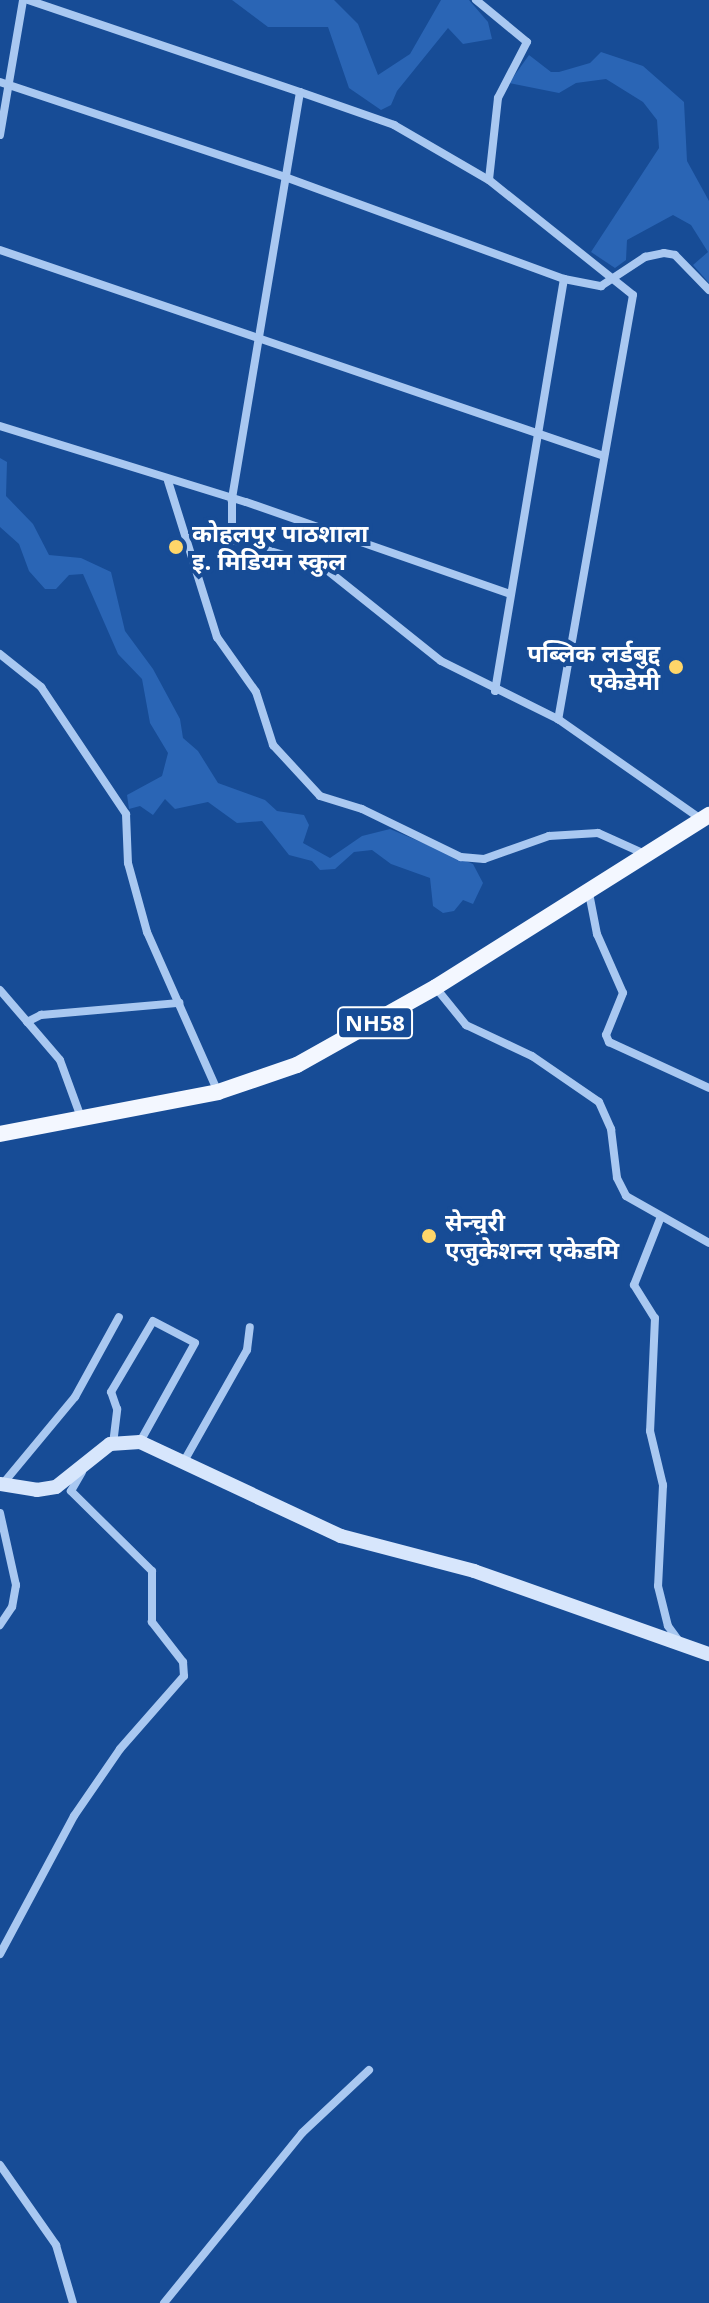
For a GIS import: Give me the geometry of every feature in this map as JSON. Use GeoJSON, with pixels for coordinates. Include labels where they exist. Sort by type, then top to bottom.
{"type":"FeatureCollection","features":[{"type":"Feature","properties":{"kind":"main road","name":"NH58"},"geometry":{"type":"LineString","coordinates":[[0,1134],[218,1092],[297,1065],[436,987],[705,817]]}},
{"type":"Feature","properties":{"kind":"street"},"geometry":{"type":"LineString","coordinates":[[0,135],[4,84],[25,0],[394,125],[489,180],[617,279],[634,299],[623,329],[558,719]]}},
{"type":"Feature","properties":{"kind":"street"},"geometry":{"type":"LineString","coordinates":[[476,0],[527,42],[498,98],[489,180]]}},
{"type":"Feature","properties":{"kind":"street"},"geometry":{"type":"LineString","coordinates":[[4,84],[285,177],[584,286],[617,279],[645,257],[664,253],[675,255],[709,290]]}},
{"type":"Feature","properties":{"kind":"street"},"geometry":{"type":"LineString","coordinates":[[300,92],[232,500],[232,540],[322,566],[441,661],[495,691],[558,719],[705,817]]}},
{"type":"Feature","properties":{"kind":"street"},"geometry":{"type":"LineString","coordinates":[[0,250],[601,455]]}},
{"type":"Feature","properties":{"kind":"street"},"geometry":{"type":"LineString","coordinates":[[495,691],[535,434],[564,279]]}},
{"type":"Feature","properties":{"kind":"street"},"geometry":{"type":"LineString","coordinates":[[0,426],[510,594]]}},
{"type":"Feature","properties":{"kind":"street"},"geometry":{"type":"LineString","coordinates":[[168,481],[217,637],[256,692],[273,745],[320,796],[362,809],[461,857],[484,859],[549,836],[598,833],[645,854]]}},
{"type":"Feature","properties":{"kind":"street"},"geometry":{"type":"LineString","coordinates":[[0,654],[41,687],[126,814],[128,863],[147,932],[218,1092]]}},
{"type":"Feature","properties":{"kind":"street"},"geometry":{"type":"LineString","coordinates":[[589,893],[597,934],[623,993],[606,1035],[609,1042],[709,1088]]}},
{"type":"Feature","properties":{"kind":"street"},"geometry":{"type":"LineString","coordinates":[[436,987],[466,1025],[532,1056],[599,1102],[611,1129],[617,1178],[626,1196],[660,1219],[709,1243]]}},
{"type":"Feature","properties":{"kind":"street"},"geometry":{"type":"LineString","coordinates":[[0,990],[60,1060],[82,1120]]}},
{"type":"Feature","properties":{"kind":"street"},"geometry":{"type":"LineString","coordinates":[[27,1022],[41,1015],[179,1003]]}},
{"type":"Feature","properties":{"kind":"street"},"geometry":{"type":"LineString","coordinates":[[660,1219],[634,1285],[655,1318],[650,1431],[663,1485],[658,1586],[668,1626],[680,1642]]}},
{"type":"Feature","properties":{"kind":"street"},"geometry":{"type":"LineString","coordinates":[[0,1491],[0,1485],[75,1397],[119,1317]]}},
{"type":"Feature","properties":{"kind":"street"},"geometry":{"type":"LineString","coordinates":[[113,1444],[117,1409],[111,1392],[153,1321],[195,1343],[140,1442]]}},
{"type":"Feature","properties":{"kind":"street"},"geometry":{"type":"LineString","coordinates":[[183,1463],[247,1350],[250,1327]]}},
{"type":"Feature","properties":{"kind":"street"},"geometry":{"type":"LineString","coordinates":[[0,1485],[37,1490],[56,1487],[83,1470],[113,1444],[140,1442],[364,1545],[474,1571],[709,1654]]}},
{"type":"Feature","properties":{"kind":"street"},"geometry":{"type":"LineString","coordinates":[[0,1954],[67,1827],[120,1749],[184,1676],[183,1662],[152,1622],[152,1571],[71,1491],[83,1470]]}},
{"type":"Feature","properties":{"kind":"street"},"geometry":{"type":"LineString","coordinates":[[0,1513],[16,1585],[12,1607],[0,1625]]}},
{"type":"Feature","properties":{"kind":"street"},"geometry":{"type":"LineString","coordinates":[[164,2303],[302,2133],[369,2070]]}},
{"type":"Feature","properties":{"kind":"street"},"geometry":{"type":"LineString","coordinates":[[0,2165],[56,2245],[73,2303]]}},
{"type":"Feature","properties":{"kind":"shaded area"},"geometry":{"type":"Polygon","coordinates":[[[232,0],[334,0],[358,24],[378,75],[410,54],[441,0],[469,0],[488,22],[492,39],[463,44],[448,28],[397,91],[391,105],[381,110],[349,88],[328,27],[268,27],[232,0]]]}},
{"type":"Feature","properties":{"kind":"shaded area"},"geometry":{"type":"Polygon","coordinates":[[[601,52],[643,66],[684,102],[687,161],[709,201],[709,283],[693,265],[708,252],[691,225],[673,215],[627,240],[626,260],[615,268],[591,252],[659,148],[657,120],[643,102],[606,79],[576,83],[559,93],[509,83],[529,55],[551,72],[559,72],[590,63],[601,52]]]}},
{"type":"Feature","properties":{"kind":"shaded area"},"geometry":{"type":"Polygon","coordinates":[[[0,458],[7,462],[6,496],[33,524],[49,555],[81,558],[111,572],[125,631],[153,669],[180,719],[183,738],[198,751],[218,783],[265,800],[277,811],[304,815],[309,825],[303,843],[330,858],[362,836],[390,829],[473,864],[483,883],[473,904],[463,900],[454,911],[443,913],[433,906],[430,878],[391,864],[372,850],[354,852],[335,869],[320,870],[312,861],[289,855],[262,821],[237,823],[208,802],[175,809],[165,799],[153,815],[140,806],[129,809],[127,795],[162,776],[168,753],[150,723],[142,679],[118,654],[83,574],[69,575],[56,589],[45,589],[29,571],[19,544],[0,527],[0,458]]]}},
{"type":"Feature","properties":{"kind":"place","name":"कोहलपुर पाठशाला इ. मिडियम स्कुल"},"geometry":{"type":"Point","coordinates":[176,547]}},
{"type":"Feature","properties":{"kind":"place","name":"पब्लिक लर्डबुद्द एकेडेमी"},"geometry":{"type":"Point","coordinates":[676,667]}},
{"type":"Feature","properties":{"kind":"place","name":"सेन्चुरी एजुकेशन्ल एकेडमि"},"geometry":{"type":"Point","coordinates":[429,1236]}}]}
